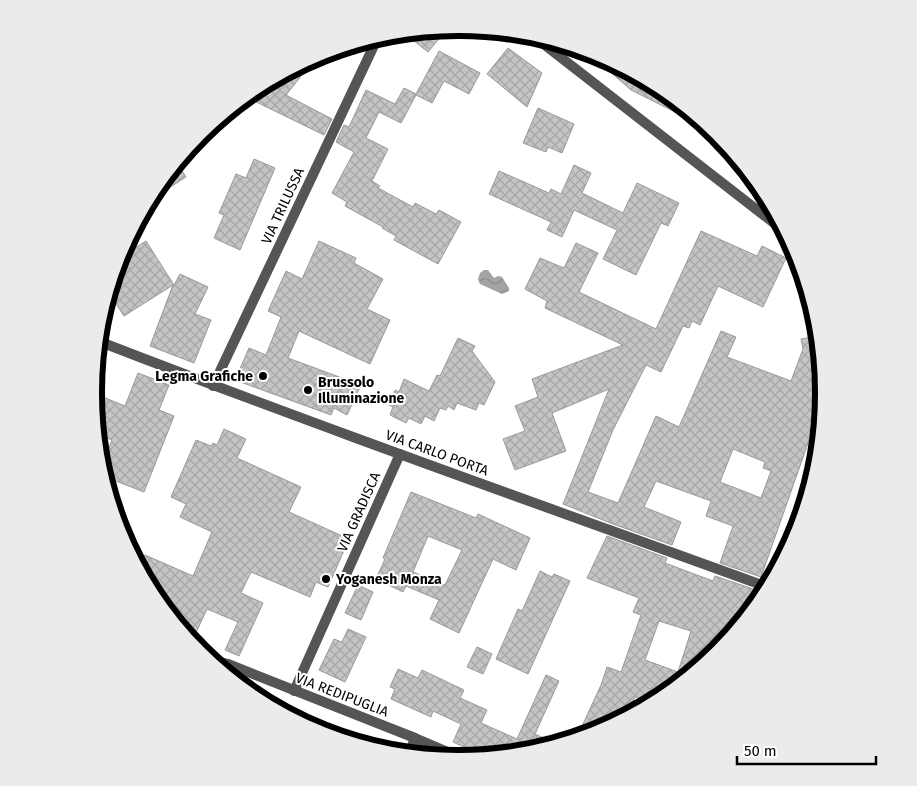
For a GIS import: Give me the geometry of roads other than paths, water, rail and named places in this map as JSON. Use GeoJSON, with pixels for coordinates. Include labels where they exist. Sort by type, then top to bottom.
{"type":"FeatureCollection","features":[{"type":"Feature","properties":{"kind":"street","name":"VIA TRILUSSA"},"geometry":{"type":"LineString","coordinates":[[213,386],[374,46]]}},
{"type":"Feature","properties":{"kind":"street"},"geometry":{"type":"LineString","coordinates":[[548,47],[770,221]]}},
{"type":"Feature","properties":{"kind":"street","name":"VIA CARLO PORTA"},"geometry":{"type":"LineString","coordinates":[[105,344],[213,386],[759,584]]}},
{"type":"Feature","properties":{"kind":"street","name":"VIA GRADISCA"},"geometry":{"type":"LineString","coordinates":[[294,691],[400,454]]}},
{"type":"Feature","properties":{"kind":"street","name":"VIA REDIPUGLIA"},"geometry":{"type":"LineString","coordinates":[[226,664],[441,749]]}},
{"type":"Feature","properties":{"kind":"street"},"geometry":{"type":"LineString","coordinates":[[411,747],[414,738]]}},
{"type":"Feature","properties":{"kind":"water"},"geometry":{"type":"Polygon","coordinates":[[[488,270],[494,278],[502,277],[509,291],[502,294],[480,284],[478,279],[480,273],[488,270]]]}},
{"type":"Feature","properties":{"kind":"place","name":"Legma Grafiche"},"geometry":{"type":"Point","coordinates":[263,376]}},
{"type":"Feature","properties":{"kind":"place","name":"Brussolo Illuminazione"},"geometry":{"type":"Point","coordinates":[308,390]}},
{"type":"Feature","properties":{"kind":"place","name":"Yoganesh Monza"},"geometry":{"type":"Point","coordinates":[326,579]}}]}
